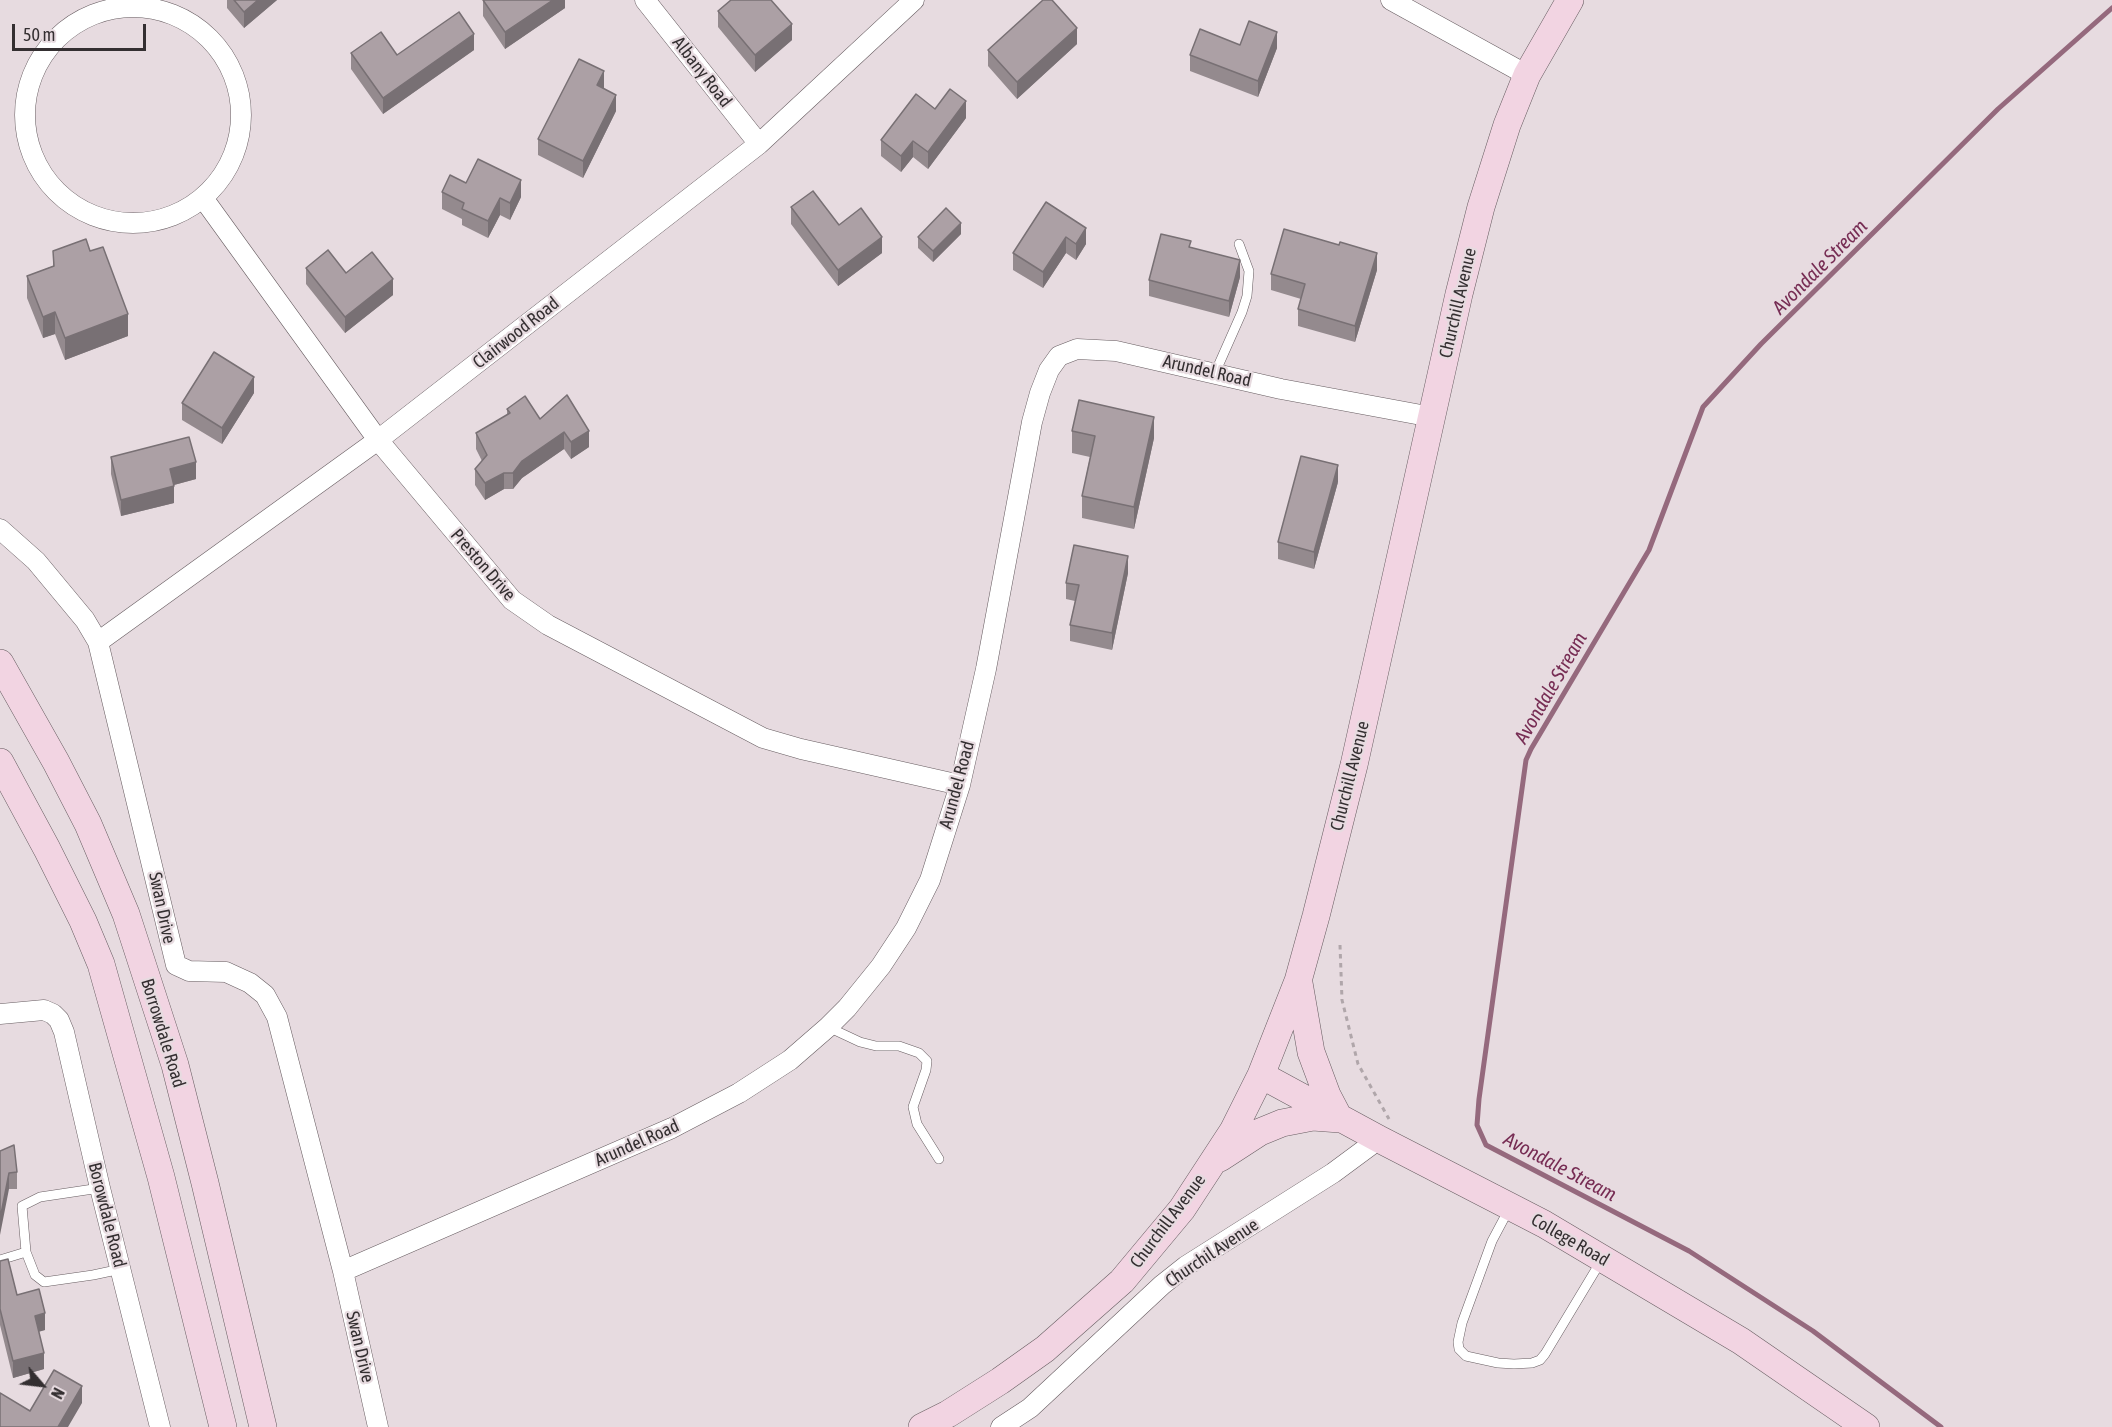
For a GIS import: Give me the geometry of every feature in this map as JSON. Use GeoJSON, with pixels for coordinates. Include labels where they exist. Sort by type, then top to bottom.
{"type":"FeatureCollection","features":[{"type":"Feature","properties":{"kind":"main road","name":"Churchill Avenue"},"geometry":{"type":"LineString","coordinates":[[922,1427],[948,1414],[1045,1349],[1122,1281],[1182,1209],[1233,1131],[1261,1075],[1298,981],[1354,765],[1459,294],[1481,207],[1507,126],[1527,75],[1570,0]]}},
{"type":"Feature","properties":{"kind":"main road","name":"Borrowdale Road"},"geometry":{"type":"LineString","coordinates":[[0,663],[88,824],[126,914],[175,1065],[206,1183],[263,1427]]}},
{"type":"Feature","properties":{"kind":"main road"},"geometry":{"type":"LineString","coordinates":[[0,762],[63,880],[101,964],[161,1177],[223,1427]]}},
{"type":"Feature","properties":{"kind":"main road"},"geometry":{"type":"LineString","coordinates":[[1298,981],[1311,1052],[1327,1095],[1341,1118]]}},
{"type":"Feature","properties":{"kind":"main road","name":"College Road"},"geometry":{"type":"LineString","coordinates":[[1261,1075],[1379,1139],[1545,1224],[1741,1341],[1866,1427]]}},
{"type":"Feature","properties":{"kind":"main road"},"geometry":{"type":"LineString","coordinates":[[1212,1163],[1260,1132],[1282,1123],[1313,1117],[1341,1118]]}},
{"type":"Feature","properties":{"kind":"street","name":"Albany Road"},"geometry":{"type":"LineString","coordinates":[[645,0],[759,144]]}},
{"type":"Feature","properties":{"kind":"street","name":"Clairwood Road"},"geometry":{"type":"LineString","coordinates":[[98,642],[378,440],[759,144],[914,0]]}},
{"type":"Feature","properties":{"kind":"street"},"geometry":{"type":"LineString","coordinates":[[1391,0],[1527,75]]}},
{"type":"Feature","properties":{"kind":"street"},"geometry":{"type":"LineString","coordinates":[[126,5],[160,8],[191,22],[217,44],[234,74],[242,107],[240,130],[239,141],[225,172],[203,198],[174,216],[140,224],[106,221],[75,207],[49,185],[32,155],[24,122],[27,88],[41,57],[64,31],[93,13],[126,5]]}},
{"type":"Feature","properties":{"kind":"street","name":"Preston Drive"},"geometry":{"type":"LineString","coordinates":[[203,198],[378,440],[512,600],[539,620],[763,738],[823,754],[960,784]]}},
{"type":"Feature","properties":{"kind":"street","name":"Arundel Road"},"geometry":{"type":"LineString","coordinates":[[343,1271],[672,1128],[748,1088],[790,1060],[828,1027],[847,1008],[881,966],[906,928],[930,880],[960,784],[986,669],[1032,422],[1049,370],[1059,356],[1077,349],[1116,351],[1281,389],[1432,417]]}},
{"type":"Feature","properties":{"kind":"street","name":"Swan Drive"},"geometry":{"type":"LineString","coordinates":[[0,529],[36,561],[84,620],[98,642],[176,965],[189,971],[226,972],[250,983],[265,995],[277,1017],[343,1271],[378,1427]]}},
{"type":"Feature","properties":{"kind":"street","name":"Borowdale Road"},"geometry":{"type":"LineString","coordinates":[[0,1014],[44,1010],[59,1020],[64,1032],[100,1188],[160,1427]]}},
{"type":"Feature","properties":{"kind":"street","name":"Churchil Avenue"},"geometry":{"type":"LineString","coordinates":[[1001,1427],[1030,1407],[1162,1285],[1186,1266],[1324,1179],[1379,1139]]}},
{"type":"Feature","properties":{"kind":"lane"},"geometry":{"type":"LineString","coordinates":[[1215,373],[1247,296],[1249,271],[1239,244]]}},
{"type":"Feature","properties":{"kind":"lane"},"geometry":{"type":"LineString","coordinates":[[828,1027],[860,1042],[876,1046],[899,1046],[919,1053],[927,1061],[913,1107],[917,1124],[939,1159]]}},
{"type":"Feature","properties":{"kind":"lane"},"geometry":{"type":"LineString","coordinates":[[100,1188],[40,1197],[22,1206],[26,1252],[35,1275],[44,1282],[121,1269]]}},
{"type":"Feature","properties":{"kind":"lane"},"geometry":{"type":"LineString","coordinates":[[1510,1207],[1492,1240],[1462,1323],[1458,1342],[1459,1349],[1466,1356],[1514,1364],[1540,1360],[1603,1259]]}},
{"type":"Feature","properties":{"kind":"lane"},"geometry":{"type":"LineString","coordinates":[[0,1260],[26,1252]]}},
{"type":"Feature","properties":{"kind":"building"},"geometry":{"type":"Polygon","coordinates":[[[234,0],[258,0],[244,12],[234,0]]]}},
{"type":"Feature","properties":{"kind":"building"},"geometry":{"type":"Polygon","coordinates":[[[483,0],[553,0],[505,32],[483,0]]]}},
{"type":"Feature","properties":{"kind":"building"},"geometry":{"type":"Polygon","coordinates":[[[731,0],[771,0],[792,24],[755,55],[718,11],[731,0]]]}},
{"type":"Feature","properties":{"kind":"building"},"geometry":{"type":"Polygon","coordinates":[[[1043,0],[1052,0],[1077,28],[1017,82],[988,50],[1043,0]]]}},
{"type":"Feature","properties":{"kind":"building"},"geometry":{"type":"Polygon","coordinates":[[[459,12],[474,34],[383,98],[351,53],[381,32],[397,55],[459,12]]]}},
{"type":"Feature","properties":{"kind":"building"},"geometry":{"type":"Polygon","coordinates":[[[1249,21],[1277,32],[1258,81],[1190,55],[1200,29],[1240,45],[1249,21]]]}},
{"type":"Feature","properties":{"kind":"building"},"geometry":{"type":"Polygon","coordinates":[[[579,59],[604,71],[597,85],[616,95],[583,161],[538,139],[579,59]]]}},
{"type":"Feature","properties":{"kind":"building"},"geometry":{"type":"Polygon","coordinates":[[[950,89],[966,101],[928,152],[913,141],[901,156],[881,140],[916,94],[935,109],[950,89]]]}},
{"type":"Feature","properties":{"kind":"building"},"geometry":{"type":"Polygon","coordinates":[[[478,159],[521,180],[510,203],[500,198],[488,221],[462,209],[464,203],[442,192],[450,175],[466,183],[478,159]]]}},
{"type":"Feature","properties":{"kind":"building"},"geometry":{"type":"Polygon","coordinates":[[[813,191],[839,225],[861,208],[882,237],[838,270],[791,207],[813,191]]]}},
{"type":"Feature","properties":{"kind":"building"},"geometry":{"type":"Polygon","coordinates":[[[1046,202],[1086,228],[1076,244],[1066,237],[1043,272],[1013,253],[1046,202]]]}},
{"type":"Feature","properties":{"kind":"building"},"geometry":{"type":"Polygon","coordinates":[[[946,208],[961,223],[933,251],[918,237],[946,208]]]}},
{"type":"Feature","properties":{"kind":"building"},"geometry":{"type":"Polygon","coordinates":[[[1284,229],[1377,253],[1355,326],[1298,309],[1305,284],[1271,274],[1284,229]]]}},
{"type":"Feature","properties":{"kind":"building"},"geometry":{"type":"Polygon","coordinates":[[[1161,234],[1191,241],[1189,247],[1240,260],[1229,301],[1149,280],[1161,234]]]}},
{"type":"Feature","properties":{"kind":"building"},"geometry":{"type":"Polygon","coordinates":[[[86,239],[90,251],[103,247],[128,314],[65,338],[55,312],[43,317],[27,276],[54,266],[53,251],[86,239]]]}},
{"type":"Feature","properties":{"kind":"building"},"geometry":{"type":"Polygon","coordinates":[[[328,250],[346,273],[372,252],[393,279],[345,317],[306,268],[328,250]]]}},
{"type":"Feature","properties":{"kind":"building"},"geometry":{"type":"Polygon","coordinates":[[[214,352],[254,377],[222,428],[182,403],[214,352]]]}},
{"type":"Feature","properties":{"kind":"building"},"geometry":{"type":"Polygon","coordinates":[[[567,395],[589,431],[571,442],[564,432],[522,461],[513,473],[504,473],[485,483],[475,469],[487,455],[476,433],[510,413],[507,409],[525,396],[540,419],[567,395]]]}},
{"type":"Feature","properties":{"kind":"building"},"geometry":{"type":"Polygon","coordinates":[[[1079,400],[1154,417],[1134,507],[1082,496],[1095,436],[1072,431],[1079,400]]]}},
{"type":"Feature","properties":{"kind":"building"},"geometry":{"type":"Polygon","coordinates":[[[189,437],[196,462],[170,469],[174,486],[121,500],[111,457],[189,437]]]}},
{"type":"Feature","properties":{"kind":"building"},"geometry":{"type":"Polygon","coordinates":[[[1301,456],[1338,465],[1314,552],[1278,542],[1301,456]]]}},
{"type":"Feature","properties":{"kind":"building"},"geometry":{"type":"Polygon","coordinates":[[[1074,545],[1128,556],[1112,633],[1070,625],[1079,585],[1066,583],[1074,545]]]}},
{"type":"Feature","properties":{"kind":"building"},"geometry":{"type":"Polygon","coordinates":[[[14,1145],[17,1172],[9,1173],[0,1219],[0,1151],[14,1145]]]}},
{"type":"Feature","properties":{"kind":"building"},"geometry":{"type":"Polygon","coordinates":[[[8,1259],[17,1295],[39,1289],[45,1313],[35,1316],[44,1353],[13,1361],[0,1309],[0,1261],[8,1259]]]}},
{"type":"Feature","properties":{"kind":"building"},"geometry":{"type":"Polygon","coordinates":[[[54,1370],[82,1386],[58,1427],[0,1427],[0,1393],[30,1411],[54,1370]]]}},
{"type":"Feature","properties":{"kind":"waterway","name":"Avondale Stream"},"geometry":{"type":"LineString","coordinates":[[1941,1427],[1813,1331],[1689,1251],[1486,1145],[1477,1125],[1479,1099],[1526,760],[1649,550],[1703,407],[1761,344],[1998,109],[2112,8]]}}]}
